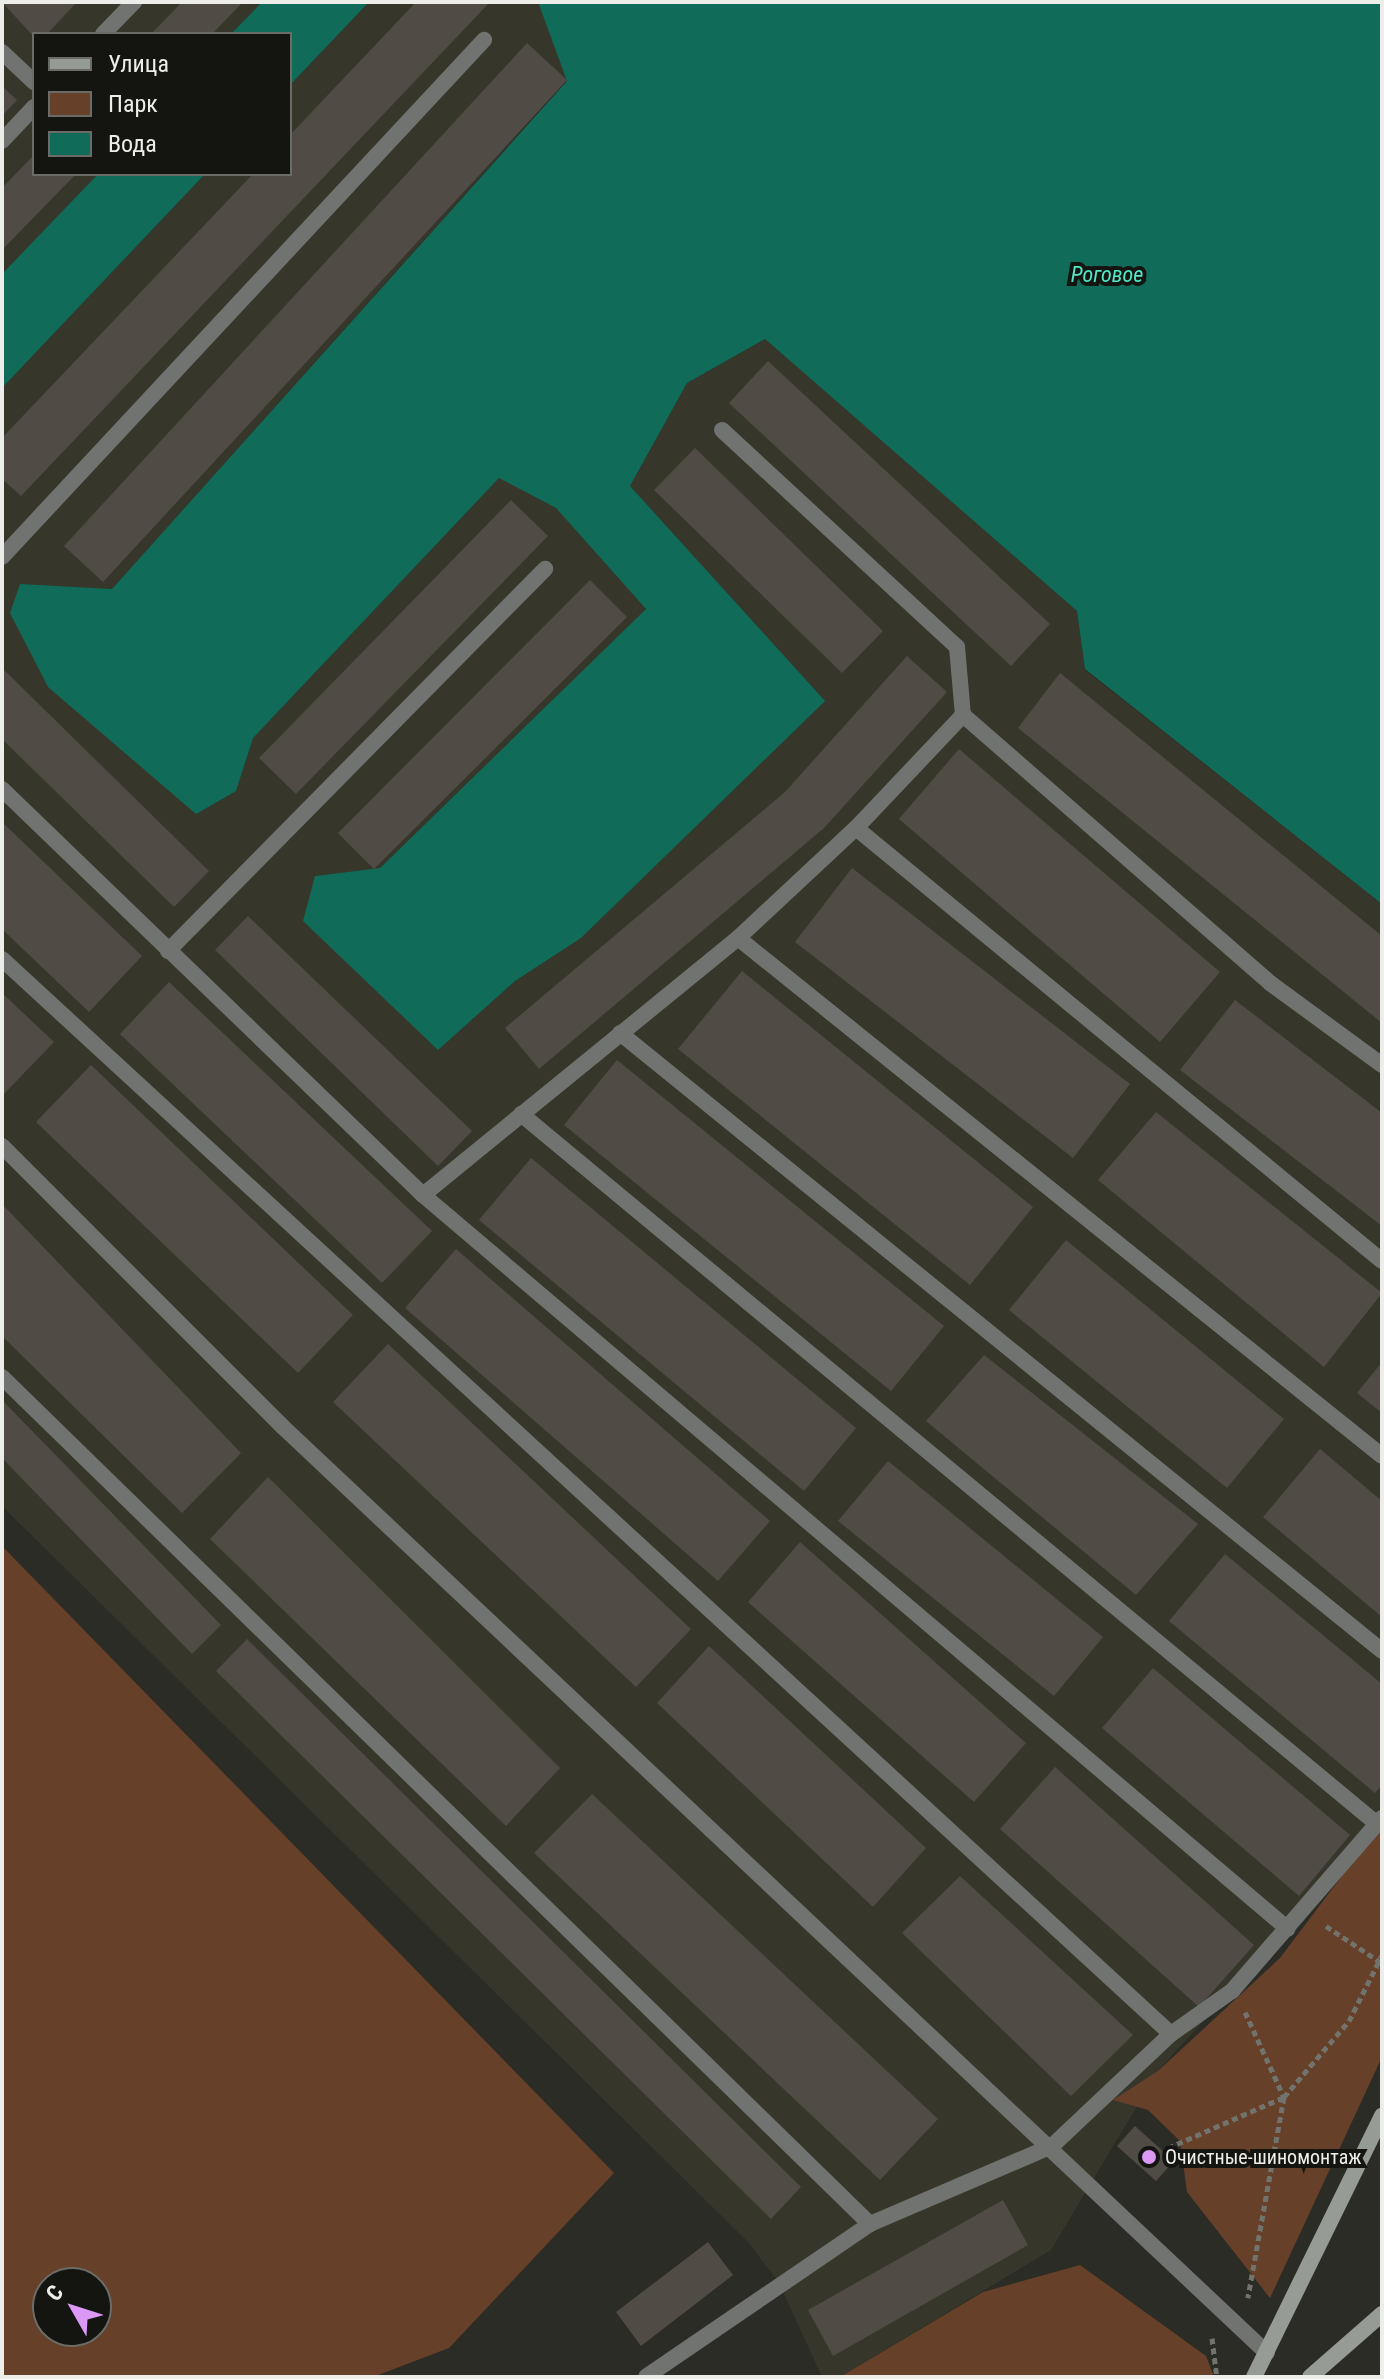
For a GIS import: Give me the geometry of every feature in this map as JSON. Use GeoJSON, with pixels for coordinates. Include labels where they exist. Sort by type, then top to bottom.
{"type":"FeatureCollection","features":[{"type":"Feature","properties":{"kind":"main road"},"geometry":{"type":"LineString","coordinates":[[1254,2377],[1382,2116]]}},
{"type":"Feature","properties":{"kind":"main road"},"geometry":{"type":"LineString","coordinates":[[1310,2377],[1382,2314]]}},
{"type":"Feature","properties":{"kind":"lane"},"geometry":{"type":"LineString","coordinates":[[105,32],[134,2]]}},
{"type":"Feature","properties":{"kind":"lane"},"geometry":{"type":"LineString","coordinates":[[2,557],[484,40]]}},
{"type":"Feature","properties":{"kind":"lane"},"geometry":{"type":"LineString","coordinates":[[2,52],[32,80]]}},
{"type":"Feature","properties":{"kind":"lane"},"geometry":{"type":"LineString","coordinates":[[2,141],[32,109]]}},
{"type":"Feature","properties":{"kind":"lane"},"geometry":{"type":"LineString","coordinates":[[722,430],[957,647],[963,715],[1270,983],[1382,1065]]}},
{"type":"Feature","properties":{"kind":"lane"},"geometry":{"type":"LineString","coordinates":[[168,951],[545,569]]}},
{"type":"Feature","properties":{"kind":"lane"},"geometry":{"type":"LineString","coordinates":[[423,1195],[738,938],[856,828],[963,715]]}},
{"type":"Feature","properties":{"kind":"lane"},"geometry":{"type":"LineString","coordinates":[[2,789],[423,1195],[1288,1929]]}},
{"type":"Feature","properties":{"kind":"lane"},"geometry":{"type":"LineString","coordinates":[[856,828],[1382,1261]]}},
{"type":"Feature","properties":{"kind":"lane"},"geometry":{"type":"LineString","coordinates":[[738,938],[1382,1456]]}},
{"type":"Feature","properties":{"kind":"lane"},"geometry":{"type":"LineString","coordinates":[[2,959],[1171,2034]]}},
{"type":"Feature","properties":{"kind":"lane"},"geometry":{"type":"LineString","coordinates":[[620,1033],[1382,1651]]}},
{"type":"Feature","properties":{"kind":"lane"},"geometry":{"type":"LineString","coordinates":[[521,1114],[1380,1821],[1306,1910],[1232,1991],[1171,2034],[1052,2146],[870,2224],[646,2377]]}},
{"type":"Feature","properties":{"kind":"lane"},"geometry":{"type":"LineString","coordinates":[[2,1146],[283,1427],[1052,2146],[1267,2353]]}},
{"type":"Feature","properties":{"kind":"lane"},"geometry":{"type":"LineString","coordinates":[[2,1377],[870,2224]]}},
{"type":"Feature","properties":{"kind":"path"},"geometry":{"type":"LineString","coordinates":[[1306,1910],[1380,1962]]}},
{"type":"Feature","properties":{"kind":"path"},"geometry":{"type":"LineString","coordinates":[[1168,2148],[1284,2097],[1349,2021],[1382,1955]]}},
{"type":"Feature","properties":{"kind":"path"},"geometry":{"type":"LineString","coordinates":[[1232,1991],[1265,2042],[1284,2097],[1244,2330]]}},
{"type":"Feature","properties":{"kind":"shaded area"},"geometry":{"type":"Polygon","coordinates":[[[2,2],[262,2],[233,32],[32,32],[32,176],[96,176],[2,274],[2,2]]]}},
{"type":"Feature","properties":{"kind":"shaded area"},"geometry":{"type":"Polygon","coordinates":[[[369,2],[538,2],[567,80],[112,589],[20,585],[236,791],[253,738],[499,478],[556,508],[646,609],[380,868],[315,876],[439,1049],[515,981],[581,938],[824,701],[630,486],[687,383],[765,339],[1077,611],[1085,670],[1382,904],[1382,1826],[1158,2071],[1051,2250],[840,2377],[822,2377],[779,2283],[748,2242],[2,1506],[2,388],[203,176],[292,176],[292,83],[369,2]]]}},
{"type":"Feature","properties":{"kind":"green space"},"geometry":{"type":"Polygon","coordinates":[[[2,1546],[614,2173],[449,2348],[373,2377],[2,2377],[2,1546]]]}},
{"type":"Feature","properties":{"kind":"green space"},"geometry":{"type":"Polygon","coordinates":[[[1382,1823],[1382,2057],[1270,2298],[1187,2192],[1180,2141],[1148,2110],[1113,2100],[1158,2071],[1280,1958],[1382,1823]]]}},
{"type":"Feature","properties":{"kind":"green space"},"geometry":{"type":"Polygon","coordinates":[[[1080,2265],[1206,2356],[1214,2377],[840,2377],[983,2292],[1080,2265]]]}},
{"type":"Feature","properties":{"kind":"water"},"geometry":{"type":"Polygon","coordinates":[[[262,2],[369,2],[292,83],[292,32],[233,32],[262,2]]]}},
{"type":"Feature","properties":{"kind":"water","name":"Роговое"},"geometry":{"type":"Polygon","coordinates":[[[538,2],[1382,2],[1382,904],[1085,669],[1077,611],[765,339],[687,383],[630,486],[825,701],[581,938],[515,981],[438,1050],[303,921],[315,876],[380,868],[646,609],[556,508],[499,478],[253,738],[236,791],[196,814],[48,687],[10,613],[20,584],[112,589],[567,81],[538,2]]]}},
{"type":"Feature","properties":{"kind":"water"},"geometry":{"type":"Polygon","coordinates":[[[96,176],[203,176],[2,388],[2,274],[96,176]]]}},
{"type":"Feature","properties":{"kind":"building"},"geometry":{"type":"Polygon","coordinates":[[[2,2],[77,2],[49,32],[32,32],[32,35],[2,2]]]}},
{"type":"Feature","properties":{"kind":"building"},"geometry":{"type":"Polygon","coordinates":[[[182,2],[243,2],[214,32],[153,32],[182,2]]]}},
{"type":"Feature","properties":{"kind":"building"},"geometry":{"type":"Polygon","coordinates":[[[416,2],[490,2],[21,496],[2,479],[2,438],[251,176],[292,176],[292,133],[416,2]]]}},
{"type":"Feature","properties":{"kind":"building"},"geometry":{"type":"Polygon","coordinates":[[[527,43],[567,80],[103,582],[64,546],[527,43]]]}},
{"type":"Feature","properties":{"kind":"building"},"geometry":{"type":"Polygon","coordinates":[[[2,86],[17,100],[2,116],[2,86]]]}},
{"type":"Feature","properties":{"kind":"building"},"geometry":{"type":"Polygon","coordinates":[[[32,157],[32,176],[74,176],[2,250],[2,188],[32,157]]]}},
{"type":"Feature","properties":{"kind":"building"},"geometry":{"type":"Polygon","coordinates":[[[768,361],[1050,624],[1011,666],[729,403],[768,361]]]}},
{"type":"Feature","properties":{"kind":"building"},"geometry":{"type":"Polygon","coordinates":[[[695,448],[883,631],[842,673],[654,490],[695,448]]]}},
{"type":"Feature","properties":{"kind":"building"},"geometry":{"type":"Polygon","coordinates":[[[511,500],[548,536],[296,794],[259,758],[511,500]]]}},
{"type":"Feature","properties":{"kind":"building"},"geometry":{"type":"Polygon","coordinates":[[[590,580],[627,617],[374,869],[338,833],[590,580]]]}},
{"type":"Feature","properties":{"kind":"building"},"geometry":{"type":"Polygon","coordinates":[[[907,656],[947,692],[824,828],[539,1069],[505,1028],[785,792],[907,656]]]}},
{"type":"Feature","properties":{"kind":"building"},"geometry":{"type":"Polygon","coordinates":[[[2,668],[209,871],[174,907],[2,739],[2,668]]]}},
{"type":"Feature","properties":{"kind":"building"},"geometry":{"type":"Polygon","coordinates":[[[1060,673],[1382,936],[1382,1023],[1018,728],[1060,673]]]}},
{"type":"Feature","properties":{"kind":"building"},"geometry":{"type":"Polygon","coordinates":[[[959,749],[1220,972],[1160,1042],[899,819],[959,749]]]}},
{"type":"Feature","properties":{"kind":"building"},"geometry":{"type":"Polygon","coordinates":[[[2,822],[142,956],[89,1012],[2,929],[2,822]]]}},
{"type":"Feature","properties":{"kind":"building"},"geometry":{"type":"Polygon","coordinates":[[[852,868],[1130,1084],[1073,1158],[795,942],[852,868]]]}},
{"type":"Feature","properties":{"kind":"building"},"geometry":{"type":"Polygon","coordinates":[[[248,916],[472,1131],[438,1166],[215,950],[248,916]]]}},
{"type":"Feature","properties":{"kind":"building"},"geometry":{"type":"Polygon","coordinates":[[[742,971],[1033,1207],[970,1285],[678,1049],[742,971]]]}},
{"type":"Feature","properties":{"kind":"building"},"geometry":{"type":"Polygon","coordinates":[[[169,982],[432,1231],[382,1283],[120,1034],[169,982]]]}},
{"type":"Feature","properties":{"kind":"building"},"geometry":{"type":"Polygon","coordinates":[[[2,993],[54,1042],[2,1096],[2,993]]]}},
{"type":"Feature","properties":{"kind":"building"},"geometry":{"type":"Polygon","coordinates":[[[1235,1000],[1382,1113],[1382,1226],[1180,1070],[1235,1000]]]}},
{"type":"Feature","properties":{"kind":"building"},"geometry":{"type":"Polygon","coordinates":[[[617,1060],[944,1326],[891,1391],[564,1125],[617,1060]]]}},
{"type":"Feature","properties":{"kind":"building"},"geometry":{"type":"Polygon","coordinates":[[[91,1065],[353,1315],[298,1373],[36,1122],[91,1065]]]}},
{"type":"Feature","properties":{"kind":"building"},"geometry":{"type":"Polygon","coordinates":[[[1156,1112],[1382,1293],[1324,1367],[1098,1180],[1156,1112]]]}},
{"type":"Feature","properties":{"kind":"building"},"geometry":{"type":"Polygon","coordinates":[[[531,1158],[856,1428],[804,1491],[479,1220],[531,1158]]]}},
{"type":"Feature","properties":{"kind":"building"},"geometry":{"type":"Polygon","coordinates":[[[2,1204],[241,1453],[182,1513],[2,1336],[2,1204]]]}},
{"type":"Feature","properties":{"kind":"building"},"geometry":{"type":"Polygon","coordinates":[[[1066,1240],[1284,1419],[1227,1488],[1009,1310],[1066,1240]]]}},
{"type":"Feature","properties":{"kind":"building"},"geometry":{"type":"Polygon","coordinates":[[[456,1249],[770,1521],[718,1581],[405,1308],[456,1249]]]}},
{"type":"Feature","properties":{"kind":"building"},"geometry":{"type":"Polygon","coordinates":[[[388,1344],[691,1629],[636,1687],[333,1402],[388,1344]]]}},
{"type":"Feature","properties":{"kind":"building"},"geometry":{"type":"Polygon","coordinates":[[[984,1355],[1198,1524],[1136,1595],[926,1421],[984,1355]]]}},
{"type":"Feature","properties":{"kind":"building"},"geometry":{"type":"Polygon","coordinates":[[[1382,1362],[1382,1413],[1357,1393],[1382,1362]]]}},
{"type":"Feature","properties":{"kind":"building"},"geometry":{"type":"Polygon","coordinates":[[[2,1400],[221,1625],[192,1654],[2,1458],[2,1400]]]}},
{"type":"Feature","properties":{"kind":"building"},"geometry":{"type":"Polygon","coordinates":[[[1320,1449],[1382,1501],[1382,1617],[1263,1517],[1320,1449]]]}},
{"type":"Feature","properties":{"kind":"building"},"geometry":{"type":"Polygon","coordinates":[[[888,1461],[1103,1637],[1054,1696],[838,1521],[888,1461]]]}},
{"type":"Feature","properties":{"kind":"building"},"geometry":{"type":"Polygon","coordinates":[[[268,1477],[560,1768],[506,1826],[210,1539],[268,1477]]]}},
{"type":"Feature","properties":{"kind":"building"},"geometry":{"type":"Polygon","coordinates":[[[800,1542],[1026,1743],[974,1802],[748,1602],[800,1542]]]}},
{"type":"Feature","properties":{"kind":"building"},"geometry":{"type":"Polygon","coordinates":[[[1225,1554],[1382,1684],[1382,1785],[1375,1793],[1169,1621],[1225,1554]]]}},
{"type":"Feature","properties":{"kind":"building"},"geometry":{"type":"Polygon","coordinates":[[[247,1639],[801,2187],[771,2219],[216,1671],[247,1639]]]}},
{"type":"Feature","properties":{"kind":"building"},"geometry":{"type":"Polygon","coordinates":[[[709,1646],[926,1848],[873,1907],[657,1703],[709,1646]]]}},
{"type":"Feature","properties":{"kind":"building"},"geometry":{"type":"Polygon","coordinates":[[[1153,1668],[1350,1835],[1299,1896],[1102,1728],[1153,1668]]]}},
{"type":"Feature","properties":{"kind":"building"},"geometry":{"type":"Polygon","coordinates":[[[1055,1767],[1254,1945],[1199,2007],[1000,1829],[1055,1767]]]}},
{"type":"Feature","properties":{"kind":"building"},"geometry":{"type":"Polygon","coordinates":[[[592,1794],[938,2119],[880,2180],[534,1853],[592,1794]]]}},
{"type":"Feature","properties":{"kind":"building"},"geometry":{"type":"Polygon","coordinates":[[[960,1876],[1133,2035],[1071,2096],[902,1933],[960,1876]]]}},
{"type":"Feature","properties":{"kind":"building","name":"Очистные-шиномонтаж"},"geometry":{"type":"Polygon","coordinates":[[[1135,2126],[1174,2161],[1156,2181],[1117,2146],[1135,2126]]]}},
{"type":"Feature","properties":{"kind":"building"},"geometry":{"type":"Polygon","coordinates":[[[1003,2200],[1028,2245],[833,2356],[808,2310],[1003,2200]]]}},
{"type":"Feature","properties":{"kind":"building"},"geometry":{"type":"Polygon","coordinates":[[[708,2242],[733,2275],[641,2346],[616,2312],[708,2242]]]}},
{"type":"Feature","properties":{"kind":"place","name":"Очистные-шиномонтаж"},"geometry":{"type":"Point","coordinates":[1149,2157]}}]}
